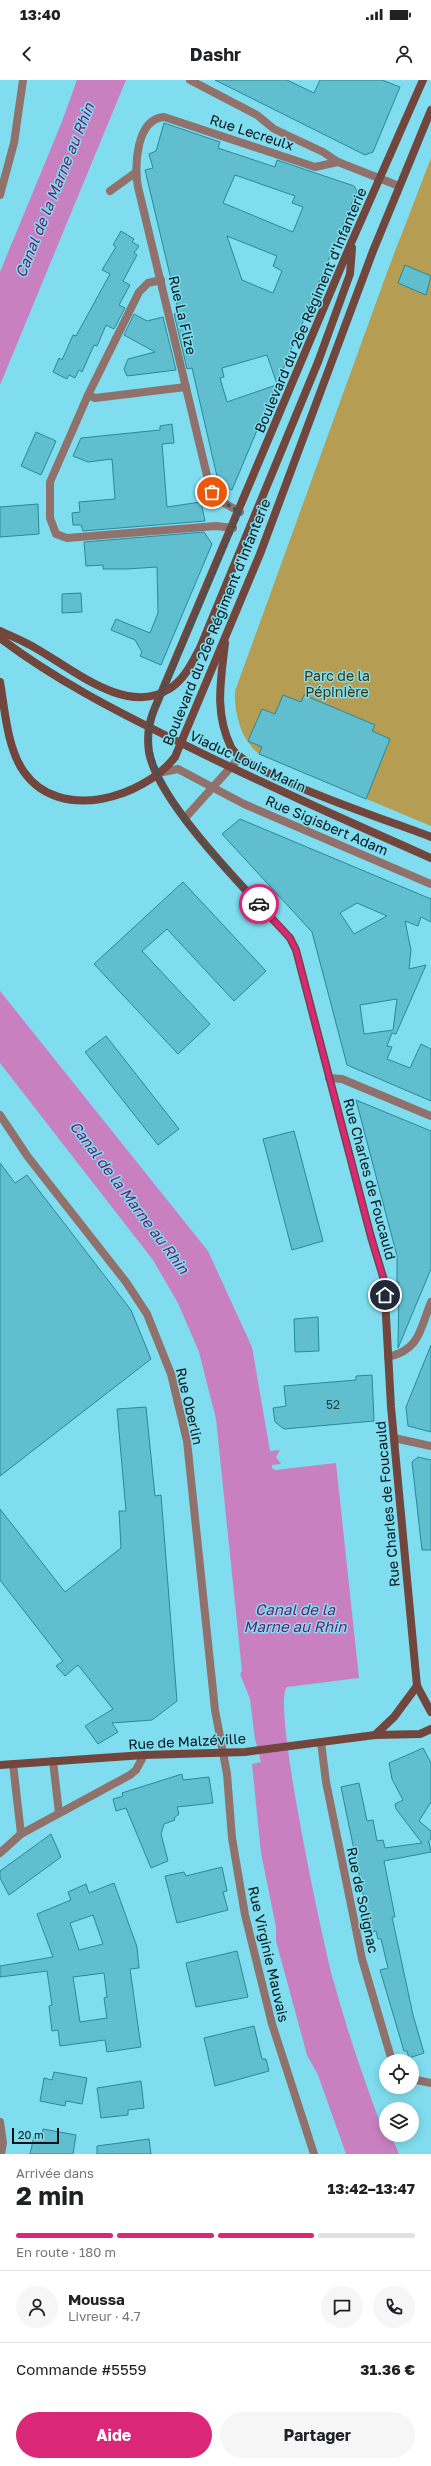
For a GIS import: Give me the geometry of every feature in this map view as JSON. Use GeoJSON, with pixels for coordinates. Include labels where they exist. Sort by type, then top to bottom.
{"type":"FeatureCollection","features":[{"type":"Feature","properties":{"kind":"main road","name":"Boulevard du 26e Régiment d'Infanterie"},"geometry":{"type":"LineString","coordinates":[[423,80],[381,179],[352,241],[240,512],[152,716],[149,751],[157,774],[168,766],[175,757],[260,554],[367,267],[431,110]]}},
{"type":"Feature","properties":{"kind":"main road"},"geometry":{"type":"LineString","coordinates":[[0,631],[28,644],[105,689],[135,696],[149,697],[170,689],[186,672],[200,648],[318,362],[350,274],[352,241]]}},
{"type":"Feature","properties":{"kind":"main road","name":"Rue Sigisbert Adam"},"geometry":{"type":"LineString","coordinates":[[226,633],[219,696],[220,713],[223,727],[232,748],[240,757],[272,775],[431,838]]}},
{"type":"Feature","properties":{"kind":"main road","name":"Viaduc Louis Marin"},"geometry":{"type":"LineString","coordinates":[[0,638],[64,681],[122,714],[256,781],[431,858]]}},
{"type":"Feature","properties":{"kind":"main road"},"geometry":{"type":"LineString","coordinates":[[0,682],[3,702],[19,764],[32,781],[57,796],[71,799],[103,800],[116,796],[157,774]]}},
{"type":"Feature","properties":{"kind":"main road","name":"Rue Charles de Foucauld"},"geometry":{"type":"LineString","coordinates":[[157,774],[185,818],[212,853],[290,938],[296,950],[371,1237],[384,1280],[394,1438],[417,1686],[431,1712]]}},
{"type":"Feature","properties":{"kind":"main road"},"geometry":{"type":"LineString","coordinates":[[375,1735],[394,1717],[417,1686]]}},
{"type":"Feature","properties":{"kind":"main road","name":"Rue de Malzéville"},"geometry":{"type":"LineString","coordinates":[[0,1765],[144,1756],[223,1754],[375,1735],[420,1734],[431,1728]]}},
{"type":"Feature","properties":{"kind":"street"},"geometry":{"type":"LineString","coordinates":[[0,194],[14,143],[23,80]]}},
{"type":"Feature","properties":{"kind":"street","name":"Rue Lecreulx"},"geometry":{"type":"LineString","coordinates":[[190,80],[256,115],[274,129],[323,152],[338,162],[399,186]]}},
{"type":"Feature","properties":{"kind":"street","name":"Rue Lecreulx"},"geometry":{"type":"LineString","coordinates":[[159,118],[217,134],[315,167],[338,162]]}},
{"type":"Feature","properties":{"kind":"street","name":"Rue La Flize"},"geometry":{"type":"LineString","coordinates":[[159,118],[149,125],[142,137],[135,157],[135,173],[212,492],[217,498],[240,512]]}},
{"type":"Feature","properties":{"kind":"street"},"geometry":{"type":"LineString","coordinates":[[110,191],[135,173]]}},
{"type":"Feature","properties":{"kind":"street"},"geometry":{"type":"LineString","coordinates":[[161,280],[148,283],[139,292],[88,395],[50,482],[50,518],[56,534],[67,538],[216,526],[233,528]]}},
{"type":"Feature","properties":{"kind":"street"},"geometry":{"type":"LineString","coordinates":[[88,395],[95,398],[186,387]]}},
{"type":"Feature","properties":{"kind":"street"},"geometry":{"type":"LineString","coordinates":[[185,818],[240,757]]}},
{"type":"Feature","properties":{"kind":"street","name":"Rue Sigisbert Adam"},"geometry":{"type":"LineString","coordinates":[[157,774],[178,769],[244,804],[431,884]]}},
{"type":"Feature","properties":{"kind":"street"},"geometry":{"type":"LineString","coordinates":[[329,1078],[342,1080],[431,1116]]}},
{"type":"Feature","properties":{"kind":"street","name":"Rue Oberlin"},"geometry":{"type":"LineString","coordinates":[[0,1115],[28,1157],[126,1282],[147,1314],[171,1374],[187,1441],[215,1710],[223,1754]]}},
{"type":"Feature","properties":{"kind":"street"},"geometry":{"type":"LineString","coordinates":[[388,1357],[403,1354],[412,1347],[431,1302]]}},
{"type":"Feature","properties":{"kind":"street"},"geometry":{"type":"LineString","coordinates":[[394,1438],[431,1446]]}},
{"type":"Feature","properties":{"kind":"street","name":"Rue de Solignac"},"geometry":{"type":"LineString","coordinates":[[320,1742],[326,1782],[362,1959],[390,2054]]}},
{"type":"Feature","properties":{"kind":"street","name":"Rue Virginie Mauvais"},"geometry":{"type":"LineString","coordinates":[[223,1754],[232,1838],[250,1938],[272,2024],[314,2154]]}},
{"type":"Feature","properties":{"kind":"street"},"geometry":{"type":"LineString","coordinates":[[0,1853],[21,1834],[130,1775],[136,1770],[144,1756]]}},
{"type":"Feature","properties":{"kind":"street"},"geometry":{"type":"LineString","coordinates":[[53,1761],[59,1813]]}},
{"type":"Feature","properties":{"kind":"street"},"geometry":{"type":"LineString","coordinates":[[13,1764],[21,1834]]}},
{"type":"Feature","properties":{"kind":"street"},"geometry":{"type":"LineString","coordinates":[[419,2080],[431,2083]]}},
{"type":"Feature","properties":{"kind":"street"},"geometry":{"type":"LineString","coordinates":[[0,2122],[3,2143],[1,2154]]}},
{"type":"Feature","properties":{"kind":"green space","name":"Parc de la Pépinière"},"geometry":{"type":"Polygon","coordinates":[[[431,158],[431,826],[259,754],[243,734],[237,717],[235,691],[389,267],[431,158]]]}},
{"type":"Feature","properties":{"kind":"water","name":"Canal de la Marne au Rhin"},"geometry":{"type":"Polygon","coordinates":[[[77,80],[126,80],[0,385],[0,272],[61,124],[77,80]]]}},
{"type":"Feature","properties":{"kind":"water","name":"Canal de la Marne au Rhin"},"geometry":{"type":"Polygon","coordinates":[[[0,991],[208,1251],[252,1347],[270,1451],[280,1450],[276,1457],[281,1464],[272,1465],[272,1468],[275,1470],[336,1463],[359,1678],[287,1687],[284,1703],[286,1735],[292,1778],[310,1876],[333,1979],[354,2050],[379,2120],[379,2142],[394,2142],[399,2154],[346,2154],[318,2075],[307,2055],[276,1941],[276,1927],[261,1853],[252,1764],[261,1762],[255,1739],[250,1699],[240,1674],[242,1671],[216,1419],[199,1352],[178,1303],[153,1260],[0,1063],[0,991]]]}},
{"type":"Feature","properties":{"kind":"building"},"geometry":{"type":"Polygon","coordinates":[[[215,80],[287,80],[314,93],[320,80],[382,80],[400,87],[373,152],[365,155],[215,80]]]}},
{"type":"Feature","properties":{"kind":"building"},"geometry":{"type":"Polygon","coordinates":[[[164,123],[220,142],[218,148],[275,167],[277,160],[354,186],[357,191],[277,384],[267,355],[222,368],[224,377],[220,378],[227,402],[276,385],[232,490],[219,485],[192,368],[187,369],[174,314],[179,313],[145,170],[153,168],[149,154],[156,151],[164,123]],[[235,175],[223,203],[293,232],[303,207],[292,203],[295,196],[235,175]],[[227,236],[242,280],[273,293],[282,271],[273,266],[277,256],[227,236]]]}},
{"type":"Feature","properties":{"kind":"building"},"geometry":{"type":"Polygon","coordinates":[[[121,231],[134,239],[132,242],[139,246],[134,253],[137,255],[123,281],[130,285],[119,305],[125,308],[114,329],[106,325],[97,346],[94,345],[82,372],[79,370],[75,378],[69,375],[67,379],[53,372],[59,358],[62,360],[73,335],[76,336],[110,274],[102,270],[116,247],[113,245],[121,231]]]}},
{"type":"Feature","properties":{"kind":"building"},"geometry":{"type":"Polygon","coordinates":[[[405,265],[431,276],[426,295],[398,283],[405,265]]]}},
{"type":"Feature","properties":{"kind":"building"},"geometry":{"type":"Polygon","coordinates":[[[134,314],[147,321],[163,317],[176,370],[127,376],[124,369],[128,359],[155,352],[124,335],[134,314]]]}},
{"type":"Feature","properties":{"kind":"building"},"geometry":{"type":"Polygon","coordinates":[[[172,424],[174,443],[162,444],[167,507],[201,502],[205,521],[83,531],[81,525],[73,525],[72,513],[80,512],[79,502],[115,499],[112,459],[88,462],[73,456],[81,438],[160,430],[160,426],[172,424]]]}},
{"type":"Feature","properties":{"kind":"building"},"geometry":{"type":"Polygon","coordinates":[[[36,432],[56,441],[41,475],[21,466],[36,432]]]}},
{"type":"Feature","properties":{"kind":"building"},"geometry":{"type":"Polygon","coordinates":[[[38,504],[39,534],[0,537],[0,507],[38,504]]]}},
{"type":"Feature","properties":{"kind":"building"},"geometry":{"type":"Polygon","coordinates":[[[204,532],[212,544],[161,665],[140,656],[142,652],[135,640],[111,630],[116,619],[150,633],[158,613],[157,567],[103,569],[103,565],[86,566],[84,542],[204,532]]]}},
{"type":"Feature","properties":{"kind":"building"},"geometry":{"type":"Polygon","coordinates":[[[81,593],[82,612],[62,613],[62,594],[81,593]]]}},
{"type":"Feature","properties":{"kind":"building"},"geometry":{"type":"Polygon","coordinates":[[[283,695],[301,702],[304,695],[375,725],[372,731],[390,739],[366,799],[259,754],[262,747],[248,741],[262,709],[275,714],[283,695]]]}},
{"type":"Feature","properties":{"kind":"building"},"geometry":{"type":"Polygon","coordinates":[[[240,819],[431,899],[431,922],[421,917],[418,926],[405,921],[411,950],[409,969],[426,965],[396,1034],[392,1033],[387,1046],[392,1047],[387,1059],[410,1068],[421,1044],[431,1049],[431,1101],[347,1065],[312,932],[222,834],[240,819]],[[357,903],[340,913],[354,934],[387,916],[357,903]],[[397,999],[360,1005],[364,1034],[393,1030],[397,999]]]}},
{"type":"Feature","properties":{"kind":"building"},"geometry":{"type":"Polygon","coordinates":[[[183,882],[266,971],[234,1001],[167,929],[142,951],[210,1024],[178,1054],[94,964],[183,882]]]}},
{"type":"Feature","properties":{"kind":"building"},"geometry":{"type":"Polygon","coordinates":[[[106,1036],[179,1129],[158,1145],[85,1052],[106,1036]]]}},
{"type":"Feature","properties":{"kind":"building"},"geometry":{"type":"Polygon","coordinates":[[[356,1100],[431,1131],[431,1269],[398,1348],[399,1282],[397,1282],[397,1256],[356,1100]]]}},
{"type":"Feature","properties":{"kind":"building"},"geometry":{"type":"Polygon","coordinates":[[[294,1131],[323,1241],[292,1250],[263,1139],[294,1131]]]}},
{"type":"Feature","properties":{"kind":"building"},"geometry":{"type":"Polygon","coordinates":[[[0,1163],[15,1183],[27,1175],[131,1310],[151,1359],[0,1476],[0,1163]]]}},
{"type":"Feature","properties":{"kind":"building"},"geometry":{"type":"Polygon","coordinates":[[[318,1317],[319,1351],[295,1352],[294,1319],[318,1317]]]}},
{"type":"Feature","properties":{"kind":"building"},"geometry":{"type":"Polygon","coordinates":[[[431,1345],[431,1432],[408,1426],[406,1407],[431,1345]]]}},
{"type":"Feature","properties":{"kind":"building"},"geometry":{"type":"Polygon","coordinates":[[[372,1375],[374,1421],[284,1429],[275,1422],[273,1408],[286,1406],[284,1386],[356,1380],[356,1376],[372,1375]]]}},
{"type":"Feature","properties":{"kind":"building"},"geometry":{"type":"Polygon","coordinates":[[[146,1407],[155,1496],[161,1495],[177,1701],[152,1720],[112,1723],[118,1732],[98,1744],[85,1726],[113,1709],[78,1665],[65,1676],[56,1666],[63,1661],[0,1580],[0,1509],[65,1592],[121,1548],[119,1511],[126,1511],[117,1409],[146,1407]]]}},
{"type":"Feature","properties":{"kind":"building"},"geometry":{"type":"Polygon","coordinates":[[[418,1457],[431,1460],[431,1550],[422,1550],[412,1462],[418,1457]]]}},
{"type":"Feature","properties":{"kind":"building"},"geometry":{"type":"Polygon","coordinates":[[[423,1748],[431,1763],[431,1802],[419,1821],[431,1831],[431,1838],[428,1842],[431,1852],[384,1861],[395,1917],[392,1917],[413,2015],[424,2053],[419,2055],[408,2054],[407,2051],[404,2051],[380,1970],[388,1968],[381,1939],[378,1939],[376,1931],[371,1932],[341,1787],[359,1783],[367,1821],[373,1820],[377,1841],[383,1840],[385,1848],[422,1843],[396,1809],[395,1804],[403,1800],[392,1779],[389,1763],[423,1748]]]}},
{"type":"Feature","properties":{"kind":"building"},"geometry":{"type":"Polygon","coordinates":[[[182,1774],[183,1780],[209,1777],[213,1803],[177,1807],[179,1814],[174,1818],[175,1820],[164,1824],[161,1834],[168,1861],[151,1868],[126,1808],[116,1811],[113,1799],[123,1796],[122,1793],[182,1774]]]}},
{"type":"Feature","properties":{"kind":"building"},"geometry":{"type":"Polygon","coordinates":[[[51,1834],[61,1857],[9,1895],[0,1878],[0,1871],[51,1834]]]}},
{"type":"Feature","properties":{"kind":"building"},"geometry":{"type":"Polygon","coordinates":[[[222,1867],[227,1891],[223,1892],[228,1910],[177,1923],[165,1876],[184,1872],[186,1876],[222,1867]]]}},
{"type":"Feature","properties":{"kind":"building"},"geometry":{"type":"Polygon","coordinates":[[[114,1883],[137,1947],[139,1968],[130,1969],[141,2047],[107,2052],[105,2040],[60,2046],[58,2030],[52,2031],[49,2006],[52,2005],[47,1971],[0,1977],[0,1966],[53,1957],[37,1914],[71,1900],[68,1892],[86,1884],[89,1893],[114,1883]],[[93,1915],[70,1923],[79,1950],[103,1944],[93,1915]],[[104,1973],[73,1977],[80,2022],[107,2018],[104,1998],[107,1997],[104,1973]]]}},
{"type":"Feature","properties":{"kind":"building"},"geometry":{"type":"Polygon","coordinates":[[[237,1951],[248,1997],[196,2007],[186,1963],[237,1951]]]}},
{"type":"Feature","properties":{"kind":"building"},"geometry":{"type":"Polygon","coordinates":[[[254,2026],[262,2059],[266,2059],[269,2071],[215,2086],[204,2038],[254,2026]]]}},
{"type":"Feature","properties":{"kind":"building"},"geometry":{"type":"Polygon","coordinates":[[[54,2072],[87,2078],[82,2104],[66,2101],[65,2106],[40,2101],[44,2078],[52,2080],[54,2072]]]}},
{"type":"Feature","properties":{"kind":"building"},"geometry":{"type":"Polygon","coordinates":[[[141,2081],[144,2108],[128,2110],[128,2115],[101,2118],[97,2088],[141,2081]]]}},
{"type":"Feature","properties":{"kind":"building"},"geometry":{"type":"Polygon","coordinates":[[[43,2129],[76,2135],[73,2154],[30,2154],[34,2136],[42,2137],[43,2129]]]}},
{"type":"Feature","properties":{"kind":"building"},"geometry":{"type":"Polygon","coordinates":[[[149,2139],[151,2154],[97,2154],[97,2146],[149,2139]]]}},
{"type":"Feature","properties":{"kind":"way so far"},"geometry":{"type":"LineString","coordinates":[[212,492],[217,498],[240,512],[152,716],[149,733],[149,751],[157,774],[185,818],[212,853],[259,904]]}},
{"type":"Feature","properties":{"kind":"route"},"geometry":{"type":"LineString","coordinates":[[259,904],[290,938],[296,950],[371,1237],[384,1280],[385,1295]]}}]}
